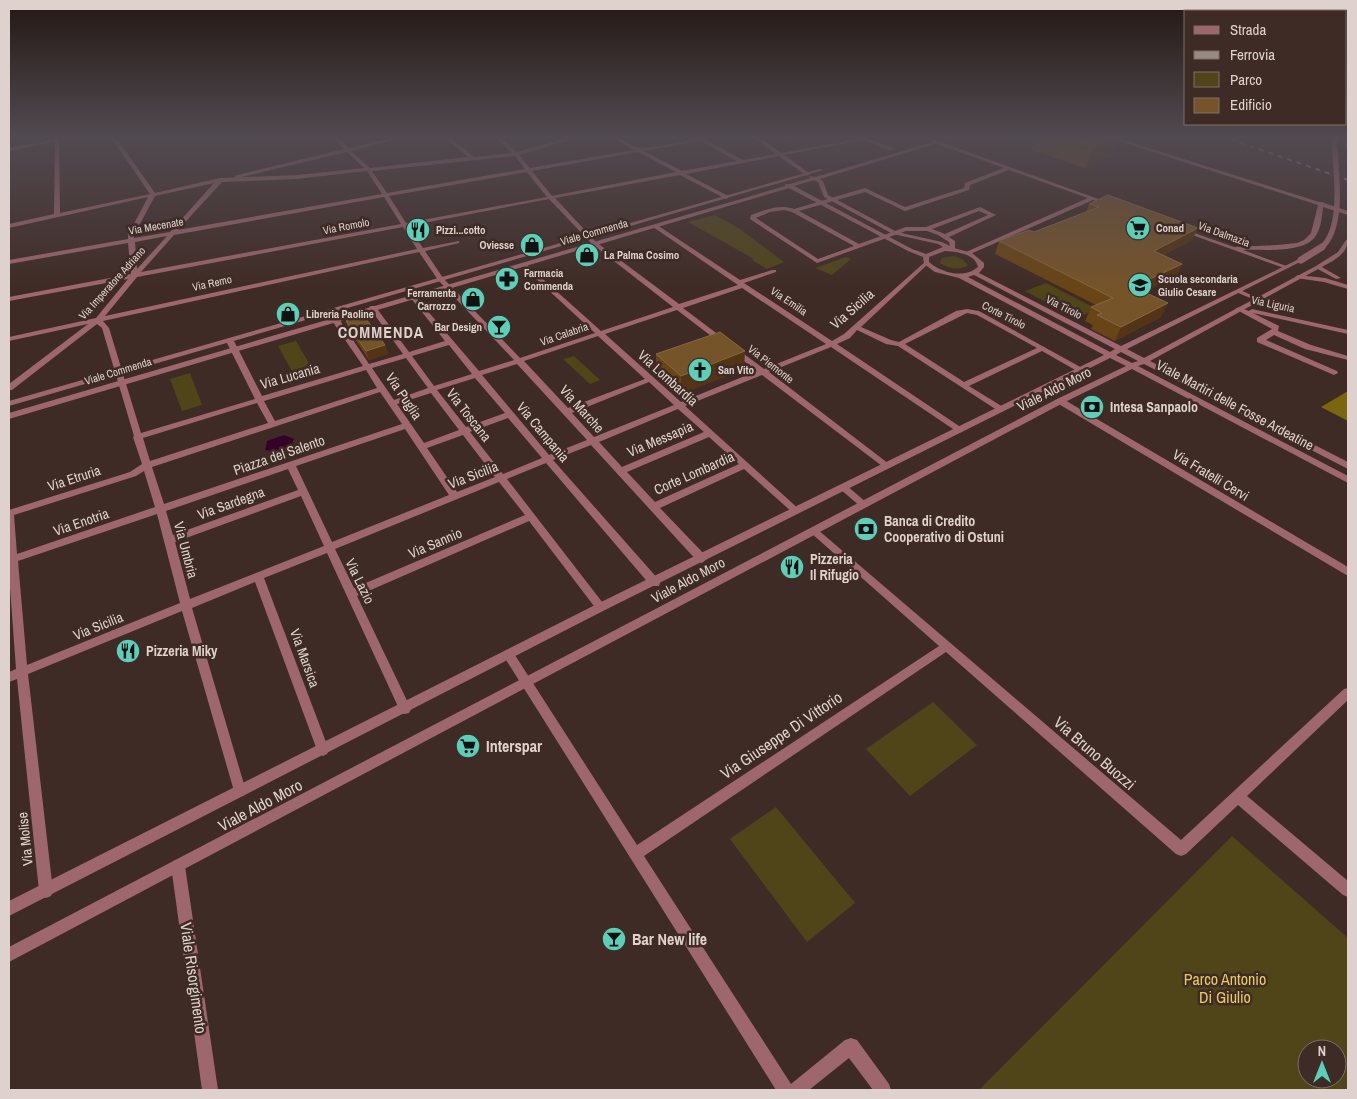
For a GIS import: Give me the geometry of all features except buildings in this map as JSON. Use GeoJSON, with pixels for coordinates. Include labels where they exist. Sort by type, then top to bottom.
{"type":"FeatureCollection","features":[{"type":"Feature","properties":{"kind":"street"},"geometry":{"type":"LineString","coordinates":[[57,187],[57,215]]}},
{"type":"Feature","properties":{"kind":"street"},"geometry":{"type":"LineString","coordinates":[[148,187],[153,194]]}},
{"type":"Feature","properties":{"kind":"street"},"geometry":{"type":"LineString","coordinates":[[9,226],[185,187]]}},
{"type":"Feature","properties":{"kind":"street","name":"Via Imperatore Adriano"},"geometry":{"type":"LineString","coordinates":[[9,388],[98,320],[134,276],[214,187]]}},
{"type":"Feature","properties":{"kind":"street","name":"Via Marche"},"geometry":{"type":"LineString","coordinates":[[379,187],[444,283],[519,361],[702,559]]}},
{"type":"Feature","properties":{"kind":"street","name":"Via Mecenate"},"geometry":{"type":"LineString","coordinates":[[9,262],[428,187]]}},
{"type":"Feature","properties":{"kind":"street","name":"Via Piemonte"},"geometry":{"type":"LineString","coordinates":[[542,187],[591,240],[886,466]]}},
{"type":"Feature","properties":{"kind":"street","name":"Via Romolo"},"geometry":{"type":"LineString","coordinates":[[9,299],[607,187]]}},
{"type":"Feature","properties":{"kind":"street"},"geometry":{"type":"LineString","coordinates":[[708,187],[726,197]]}},
{"type":"Feature","properties":{"kind":"street","name":"Viale Commenda"},"geometry":{"type":"LineString","coordinates":[[9,416],[119,377],[230,341],[332,315],[444,283],[761,187]]}},
{"type":"Feature","properties":{"kind":"street","name":"Viale Commenda"},"geometry":{"type":"LineString","coordinates":[[9,404],[235,348],[332,315],[373,308],[412,296],[444,283],[523,264],[591,240],[655,226],[789,187]]}},
{"type":"Feature","properties":{"kind":"street","name":"Via Tirolo"},"geometry":{"type":"LineString","coordinates":[[791,187],[886,236],[926,259],[942,273],[959,275],[974,273],[1120,349],[1138,363]]}},
{"type":"Feature","properties":{"kind":"street"},"geometry":{"type":"LineString","coordinates":[[823,187],[826,196],[895,233],[940,243],[953,250]]}},
{"type":"Feature","properties":{"kind":"street"},"geometry":{"type":"LineString","coordinates":[[794,211],[865,190],[905,209],[967,189],[967,187]]}},
{"type":"Feature","properties":{"kind":"street"},"geometry":{"type":"LineString","coordinates":[[1063,187],[1117,206]]}},
{"type":"Feature","properties":{"kind":"street"},"geometry":{"type":"LineString","coordinates":[[1270,187],[1348,213]]}},
{"type":"Feature","properties":{"kind":"street"},"geometry":{"type":"LineString","coordinates":[[1120,349],[1301,260],[1323,247],[1333,235],[1335,187]]}},
{"type":"Feature","properties":{"kind":"street"},"geometry":{"type":"LineString","coordinates":[[134,276],[131,235],[153,194]]}},
{"type":"Feature","properties":{"kind":"street"},"geometry":{"type":"LineString","coordinates":[[968,253],[1093,198]]}},
{"type":"Feature","properties":{"kind":"street"},"geometry":{"type":"LineString","coordinates":[[1233,249],[1298,246],[1308,242],[1318,220],[1321,203]]}},
{"type":"Feature","properties":{"kind":"street"},"geometry":{"type":"LineString","coordinates":[[859,246],[789,209],[772,210],[753,216],[753,218],[816,261],[859,246],[895,233],[918,227],[930,228],[946,236],[952,241],[953,250]]}},
{"type":"Feature","properties":{"kind":"street"},"geometry":{"type":"LineString","coordinates":[[930,228],[980,209],[993,215],[946,236]]}},
{"type":"Feature","properties":{"kind":"street","name":"Via Emilia"},"geometry":{"type":"LineString","coordinates":[[655,226],[958,430]]}},
{"type":"Feature","properties":{"kind":"street","name":"Via Dalmazia"},"geometry":{"type":"LineString","coordinates":[[1180,229],[1286,267]]}},
{"type":"Feature","properties":{"kind":"street","name":"Via Remo"},"geometry":{"type":"LineString","coordinates":[[9,338],[457,242]]}},
{"type":"Feature","properties":{"kind":"street","name":"Viale Aldo Moro"},"geometry":{"type":"LineString","coordinates":[[9,955],[1060,401],[1138,363],[1318,267],[1340,253],[1348,242]]}},
{"type":"Feature","properties":{"kind":"street"},"geometry":{"type":"LineString","coordinates":[[926,259],[936,250],[953,250],[968,253],[981,263],[981,267],[974,273]]}},
{"type":"Feature","properties":{"kind":"street","name":"Via Sicilia"},"geometry":{"type":"LineString","coordinates":[[9,677],[832,344],[847,336],[926,259]]}},
{"type":"Feature","properties":{"kind":"street","name":"Via Lombardia"},"geometry":{"type":"LineString","coordinates":[[523,264],[796,511]]}},
{"type":"Feature","properties":{"kind":"street"},"geometry":{"type":"LineString","coordinates":[[1318,267],[1330,276],[1348,282]]}},
{"type":"Feature","properties":{"kind":"street","name":"Via Calabria"},"geometry":{"type":"LineString","coordinates":[[392,404],[678,307],[774,271]]}},
{"type":"Feature","properties":{"kind":"street","name":"Via Tirolo"},"geometry":{"type":"LineString","coordinates":[[959,275],[1109,354]]}},
{"type":"Feature","properties":{"kind":"street"},"geometry":{"type":"LineString","coordinates":[[1298,277],[1325,280],[1348,287]]}},
{"type":"Feature","properties":{"kind":"street"},"geometry":{"type":"LineString","coordinates":[[1238,291],[1257,299]]}},
{"type":"Feature","properties":{"kind":"street","name":"Via Campania"},"geometry":{"type":"LineString","coordinates":[[412,296],[548,460],[655,583]]}},
{"type":"Feature","properties":{"kind":"street","name":"Via Toscana"},"geometry":{"type":"LineString","coordinates":[[373,308],[465,432],[601,607]]}},
{"type":"Feature","properties":{"kind":"street","name":"Via Liguria"},"geometry":{"type":"LineString","coordinates":[[1239,309],[1276,328],[1274,332]]}},
{"type":"Feature","properties":{"kind":"street","name":"Via Liguria"},"geometry":{"type":"LineString","coordinates":[[1239,309],[1348,332]]}},
{"type":"Feature","properties":{"kind":"street","name":"Corte Tirolo"},"geometry":{"type":"LineString","coordinates":[[900,344],[968,311],[979,312],[1080,369]]}},
{"type":"Feature","properties":{"kind":"street","name":"Via Puglia"},"geometry":{"type":"LineString","coordinates":[[332,315],[455,496]]}},
{"type":"Feature","properties":{"kind":"street","name":"Via Umbria"},"geometry":{"type":"LineString","coordinates":[[98,320],[105,328],[170,540],[186,605],[240,791]]}},
{"type":"Feature","properties":{"kind":"street"},"geometry":{"type":"LineString","coordinates":[[856,327],[889,342],[900,344],[1000,409]]}},
{"type":"Feature","properties":{"kind":"street","name":"Via Liguria"},"geometry":{"type":"LineString","coordinates":[[1274,332],[1308,347],[1348,358]]}},
{"type":"Feature","properties":{"kind":"street","name":"Via Liguria"},"geometry":{"type":"LineString","coordinates":[[1274,332],[1260,340],[1334,373]]}},
{"type":"Feature","properties":{"kind":"street"},"geometry":{"type":"LineString","coordinates":[[230,341],[272,424]]}},
{"type":"Feature","properties":{"kind":"street","name":"Via Lucania"},"geometry":{"type":"LineString","coordinates":[[137,437],[450,342]]}},
{"type":"Feature","properties":{"kind":"street"},"geometry":{"type":"LineString","coordinates":[[964,385],[1043,348]]}},
{"type":"Feature","properties":{"kind":"street","name":"Viale Aldo Moro"},"geometry":{"type":"LineString","coordinates":[[9,909],[405,709],[601,607],[655,583],[1120,349]]}},
{"type":"Feature","properties":{"kind":"street","name":"Viale Martiri delle Fosse Ardeatine"},"geometry":{"type":"LineString","coordinates":[[1109,354],[1138,363],[1348,466]]}},
{"type":"Feature","properties":{"kind":"street","name":"Viale Martiri delle Fosse Ardeatine"},"geometry":{"type":"LineString","coordinates":[[1138,363],[1348,480]]}},
{"type":"Feature","properties":{"kind":"street"},"geometry":{"type":"LineString","coordinates":[[566,412],[651,379]]}},
{"type":"Feature","properties":{"kind":"street"},"geometry":{"type":"LineString","coordinates":[[146,466],[382,389]]}},
{"type":"Feature","properties":{"kind":"street","name":"Via Fratelli Cervi"},"geometry":{"type":"LineString","coordinates":[[1060,401],[1348,572]]}},
{"type":"Feature","properties":{"kind":"street"},"geometry":{"type":"LineString","coordinates":[[422,447],[510,414]]}},
{"type":"Feature","properties":{"kind":"street","name":"Piazza del Salento"},"geometry":{"type":"LineString","coordinates":[[160,510],[407,425]]}},
{"type":"Feature","properties":{"kind":"street","name":"Via Messapia"},"geometry":{"type":"LineString","coordinates":[[620,471],[710,433]]}},
{"type":"Feature","properties":{"kind":"street","name":"Via Lazio"},"geometry":{"type":"LineString","coordinates":[[292,465],[302,492],[405,709]]}},
{"type":"Feature","properties":{"kind":"street","name":"Corte Lombardia"},"geometry":{"type":"LineString","coordinates":[[653,506],[745,465]]}},
{"type":"Feature","properties":{"kind":"street","name":"Via Etruria"},"geometry":{"type":"LineString","coordinates":[[9,514],[132,474],[146,466]]}},
{"type":"Feature","properties":{"kind":"street"},"geometry":{"type":"LineString","coordinates":[[843,487],[864,505]]}},
{"type":"Feature","properties":{"kind":"street","name":"Via Sardegna"},"geometry":{"type":"LineString","coordinates":[[170,540],[302,492]]}},
{"type":"Feature","properties":{"kind":"street","name":"Via Enotria"},"geometry":{"type":"LineString","coordinates":[[11,560],[160,510]]}},
{"type":"Feature","properties":{"kind":"street","name":"Via Molise"},"geometry":{"type":"LineString","coordinates":[[9,514],[9,536],[22,672],[46,890]]}},
{"type":"Feature","properties":{"kind":"street","name":"Via Sannio"},"geometry":{"type":"LineString","coordinates":[[352,594],[530,517]]}},
{"type":"Feature","properties":{"kind":"street","name":"Via Bruno Buozzi"},"geometry":{"type":"LineString","coordinates":[[814,531],[1181,849],[1348,693]]}},
{"type":"Feature","properties":{"kind":"street","name":"Via Marsica"},"geometry":{"type":"LineString","coordinates":[[258,576],[323,750]]}},
{"type":"Feature","properties":{"kind":"street","name":"Via Giuseppe Di Vittorio"},"geometry":{"type":"LineString","coordinates":[[634,854],[947,646]]}},
{"type":"Feature","properties":{"kind":"street"},"geometry":{"type":"LineString","coordinates":[[509,655],[785,1090]]}},
{"type":"Feature","properties":{"kind":"street"},"geometry":{"type":"LineString","coordinates":[[1237,796],[1348,890]]}},
{"type":"Feature","properties":{"kind":"street","name":"Viale Risorgimento"},"geometry":{"type":"LineString","coordinates":[[178,866],[210,1090]]}},
{"type":"Feature","properties":{"kind":"street"},"geometry":{"type":"LineString","coordinates":[[796,1090],[850,1046],[883,1090]]}},
{"type":"Feature","properties":{"kind":"green space"},"geometry":{"type":"Polygon","coordinates":[[[715,215],[740,229],[784,262],[767,269],[752,260],[754,259],[688,222],[715,215]]]}},
{"type":"Feature","properties":{"kind":"green space"},"geometry":{"type":"Polygon","coordinates":[[[954,256],[962,259],[968,265],[954,268],[940,263],[942,258],[954,256]]]}},
{"type":"Feature","properties":{"kind":"green space"},"geometry":{"type":"Polygon","coordinates":[[[846,257],[851,259],[832,275],[815,268],[846,257]]]}},
{"type":"Feature","properties":{"kind":"green space"},"geometry":{"type":"Polygon","coordinates":[[[1046,283],[1097,309],[1076,318],[1025,291],[1046,283]]]}},
{"type":"Feature","properties":{"kind":"green space"},"geometry":{"type":"Polygon","coordinates":[[[296,341],[310,365],[292,371],[278,346],[296,341]]]}},
{"type":"Feature","properties":{"kind":"green space"},"geometry":{"type":"Polygon","coordinates":[[[574,356],[600,380],[590,384],[563,359],[574,356]]]}},
{"type":"Feature","properties":{"kind":"green space"},"geometry":{"type":"Polygon","coordinates":[[[190,373],[202,405],[182,411],[170,379],[190,373]]]}},
{"type":"Feature","properties":{"kind":"green space"},"geometry":{"type":"Polygon","coordinates":[[[933,702],[977,745],[910,796],[866,749],[933,702]]]}},
{"type":"Feature","properties":{"kind":"green space"},"geometry":{"type":"Polygon","coordinates":[[[776,807],[855,903],[807,942],[730,839],[776,807]]]}},
{"type":"Feature","properties":{"kind":"green space","name":"Parco Antonio Di Giulio"},"geometry":{"type":"Polygon","coordinates":[[[1232,836],[1348,938],[1348,1090],[979,1090],[1232,836]]]}},
{"type":"Feature","properties":{"kind":"shaded area"},"geometry":{"type":"Polygon","coordinates":[[[1348,391],[1348,421],[1321,407],[1348,391]]]}},
{"type":"Feature","properties":{"kind":"shaded area"},"geometry":{"type":"Polygon","coordinates":[[[284,435],[294,439],[291,447],[278,453],[265,450],[267,441],[284,435]]]}},
{"type":"Feature","properties":{"kind":"place","name":"Conad"},"geometry":{"type":"Point","coordinates":[1138,228]}},
{"type":"Feature","properties":{"kind":"place","name":"Pizzi...cotto"},"geometry":{"type":"Point","coordinates":[418,230]}},
{"type":"Feature","properties":{"kind":"place","name":"Oviesse"},"geometry":{"type":"Point","coordinates":[532,245]}},
{"type":"Feature","properties":{"kind":"place","name":"La Palma Cosimo"},"geometry":{"type":"Point","coordinates":[587,255]}},
{"type":"Feature","properties":{"kind":"place","name":"Farmacia Commenda"},"geometry":{"type":"Point","coordinates":[507,279]}},
{"type":"Feature","properties":{"kind":"place","name":"Scuola secondaria Giulio Cesare"},"geometry":{"type":"Point","coordinates":[1140,285]}},
{"type":"Feature","properties":{"kind":"place","name":"Ferramenta Carrozzo"},"geometry":{"type":"Point","coordinates":[473,299]}},
{"type":"Feature","properties":{"kind":"place","name":"Libreria Paoline"},"geometry":{"type":"Point","coordinates":[288,314]}},
{"type":"Feature","properties":{"kind":"place","name":"Bar Design"},"geometry":{"type":"Point","coordinates":[499,327]}},
{"type":"Feature","properties":{"kind":"place","name":"San Vito"},"geometry":{"type":"Point","coordinates":[700,370]}},
{"type":"Feature","properties":{"kind":"place","name":"Intesa Sanpaolo"},"geometry":{"type":"Point","coordinates":[1092,407]}},
{"type":"Feature","properties":{"kind":"place","name":"Banca di Credito Cooperativo di Ostuni"},"geometry":{"type":"Point","coordinates":[866,529]}},
{"type":"Feature","properties":{"kind":"place","name":"Pizzeria Il Rifugio"},"geometry":{"type":"Point","coordinates":[792,567]}},
{"type":"Feature","properties":{"kind":"place","name":"Pizzeria Miky"},"geometry":{"type":"Point","coordinates":[128,651]}},
{"type":"Feature","properties":{"kind":"place","name":"Interspar"},"geometry":{"type":"Point","coordinates":[468,746]}},
{"type":"Feature","properties":{"kind":"place","name":"Bar New life"},"geometry":{"type":"Point","coordinates":[614,939]}},
{"type":"Feature","properties":{"kind":"district","name":"COMMENDA"},"geometry":{"type":"Point","coordinates":[381,332]}}]}
